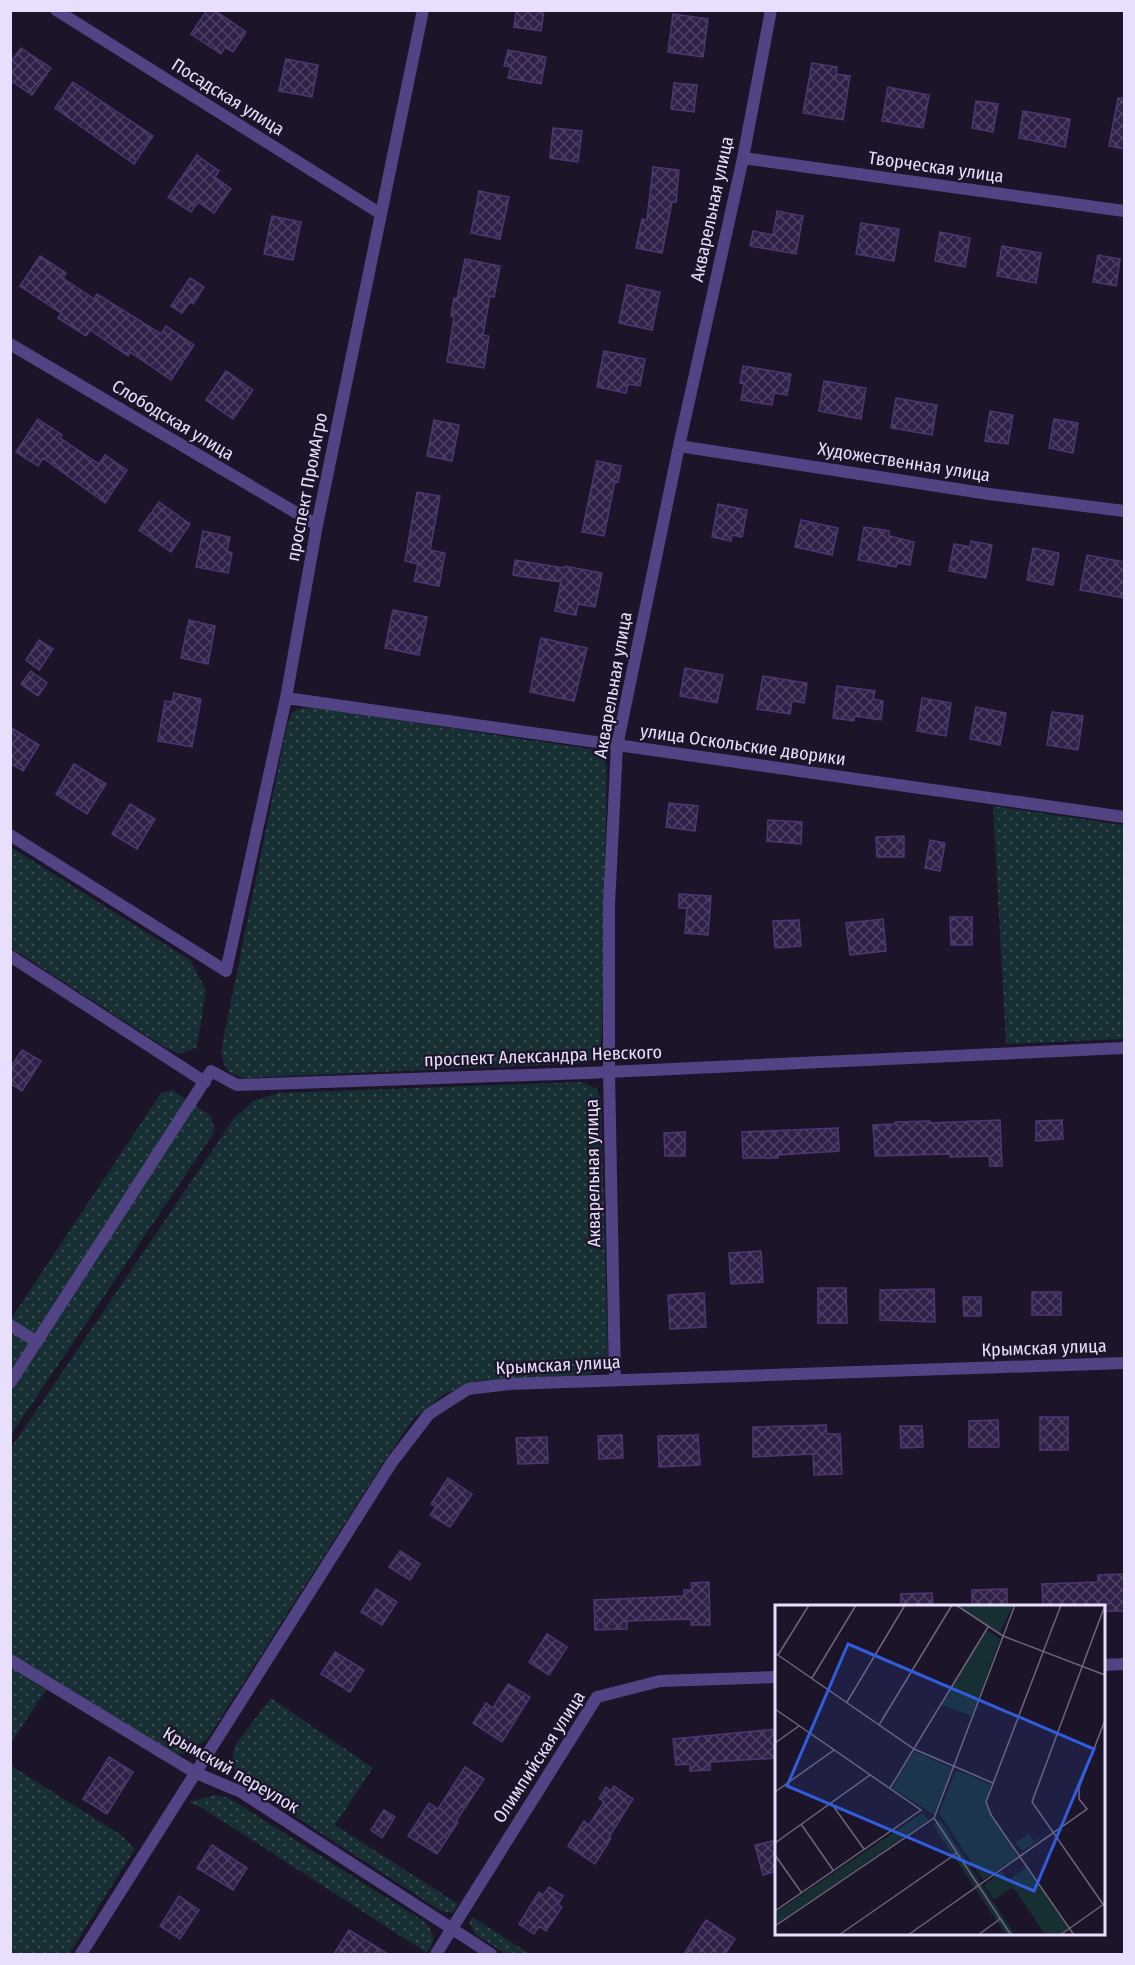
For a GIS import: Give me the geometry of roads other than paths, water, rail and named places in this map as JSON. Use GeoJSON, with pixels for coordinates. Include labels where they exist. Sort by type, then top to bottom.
{"type":"FeatureCollection","features":[{"type":"Feature","properties":{"kind":"street","name":"Посадская улица"},"geometry":{"type":"LineString","coordinates":[[56,10],[381,214]]}},
{"type":"Feature","properties":{"kind":"street","name":"проспект ПромАгро"},"geometry":{"type":"LineString","coordinates":[[10,835],[226,971],[286,698],[317,525],[423,10]]}},
{"type":"Feature","properties":{"kind":"street","name":"Акварельная улица"},"geometry":{"type":"LineString","coordinates":[[615,1380],[609,1072],[609,904],[617,746],[679,446],[743,158],[771,10]]}},
{"type":"Feature","properties":{"kind":"street","name":"Творческая улица"},"geometry":{"type":"LineString","coordinates":[[743,158],[1125,211]]}},
{"type":"Feature","properties":{"kind":"street","name":"Слободская улица"},"geometry":{"type":"LineString","coordinates":[[11,347],[317,525]]}},
{"type":"Feature","properties":{"kind":"street","name":"Художественная улица"},"geometry":{"type":"LineString","coordinates":[[679,446],[989,494],[1125,512]]}},
{"type":"Feature","properties":{"kind":"street","name":"улица Оскольские дворики"},"geometry":{"type":"LineString","coordinates":[[286,698],[1125,817]]}},
{"type":"Feature","properties":{"kind":"street"},"geometry":{"type":"LineString","coordinates":[[10,956],[205,1082],[10,1383]]}},
{"type":"Feature","properties":{"kind":"street","name":"проспект Александра Невского"},"geometry":{"type":"LineString","coordinates":[[205,1082],[211,1071],[237,1085],[609,1072],[1125,1048]]}},
{"type":"Feature","properties":{"kind":"street"},"geometry":{"type":"LineString","coordinates":[[10,1325],[37,1342]]}},
{"type":"Feature","properties":{"kind":"street","name":"Крымская улица"},"geometry":{"type":"LineString","coordinates":[[81,1954],[392,1462],[429,1414],[468,1389],[509,1384],[1125,1363]]}},
{"type":"Feature","properties":{"kind":"street","name":"Крымский переулок"},"geometry":{"type":"LineString","coordinates":[[10,1660],[196,1773],[241,1792],[492,1954]]}},
{"type":"Feature","properties":{"kind":"street"},"geometry":{"type":"LineString","coordinates":[[1105,1665],[1125,1664]]}},
{"type":"Feature","properties":{"kind":"street","name":"Олимпийская улица"},"geometry":{"type":"LineString","coordinates":[[435,1954],[597,1697],[660,1681],[775,1677]]}}]}
